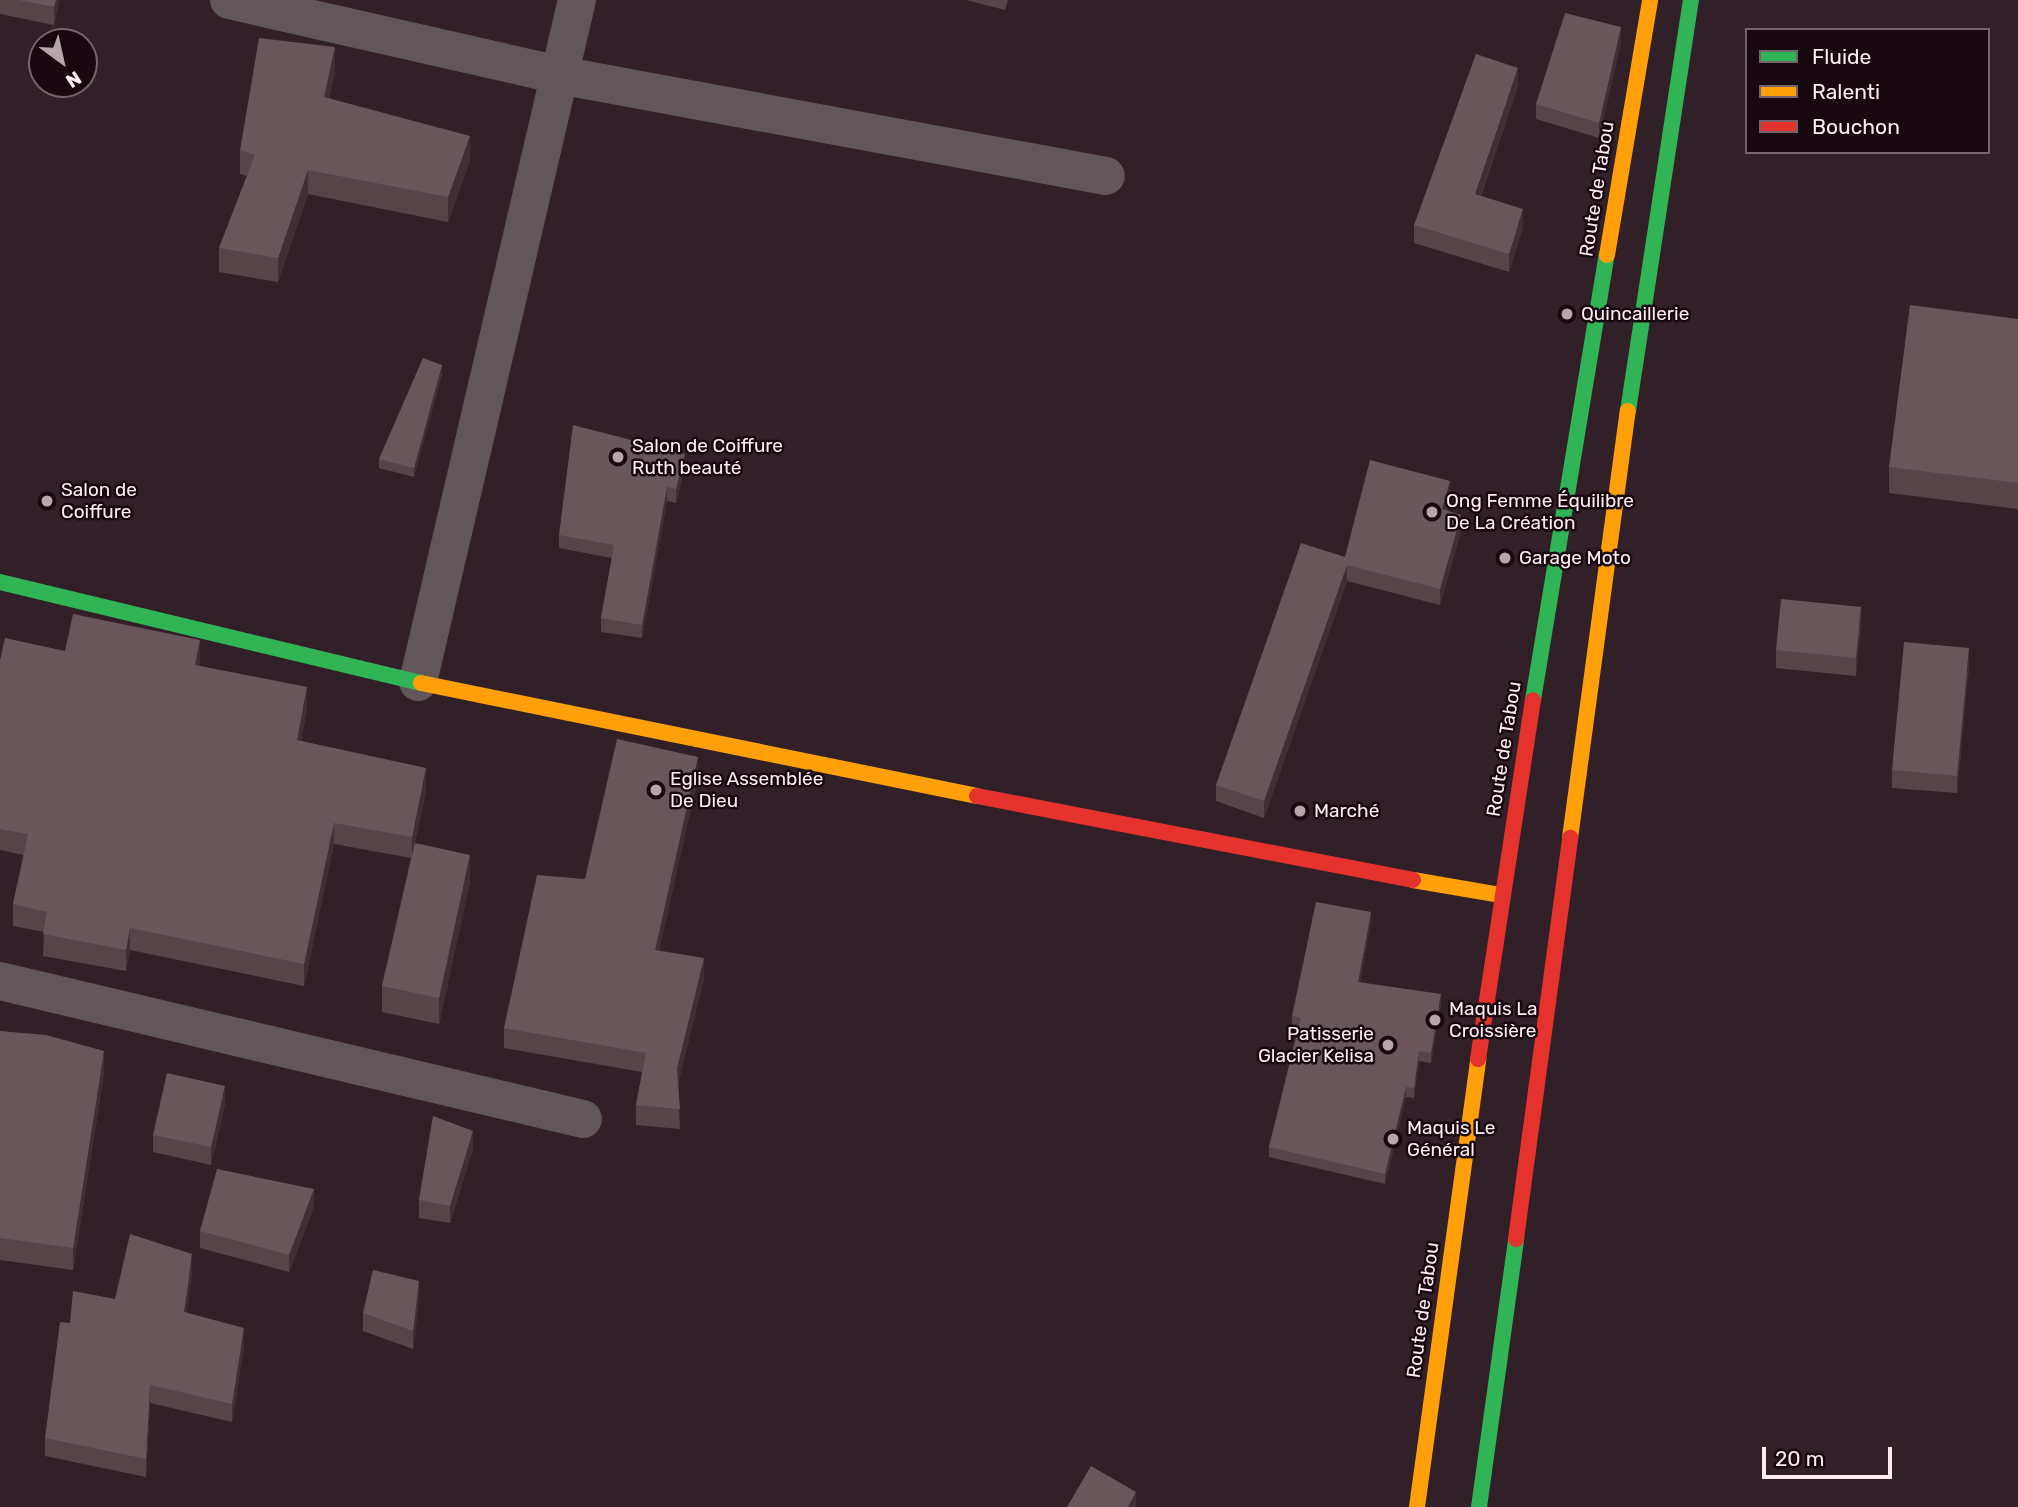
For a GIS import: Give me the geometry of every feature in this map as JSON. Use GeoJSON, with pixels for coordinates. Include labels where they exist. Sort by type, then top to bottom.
{"type":"FeatureCollection","features":[{"type":"Feature","properties":{"kind":"main road","name":"Route de Tabou"},"geometry":{"type":"LineString","coordinates":[[1417,1507],[1500,895],[1650,0]]}},
{"type":"Feature","properties":{"kind":"main road"},"geometry":{"type":"LineString","coordinates":[[1479,1507],[1662,165],[1691,0]]}},
{"type":"Feature","properties":{"kind":"main road"},"geometry":{"type":"LineString","coordinates":[[0,582],[418,682],[1264,854],[1500,895]]}},
{"type":"Feature","properties":{"kind":"street"},"geometry":{"type":"LineString","coordinates":[[229,0],[559,75],[1106,176]]}},
{"type":"Feature","properties":{"kind":"street"},"geometry":{"type":"LineString","coordinates":[[418,682],[577,0]]}},
{"type":"Feature","properties":{"kind":"street"},"geometry":{"type":"LineString","coordinates":[[0,981],[583,1119]]}},
{"type":"Feature","properties":{"kind":"building"},"geometry":{"type":"Polygon","coordinates":[[[19,0],[56,0],[54,7],[19,0]]]}},
{"type":"Feature","properties":{"kind":"building"},"geometry":{"type":"Polygon","coordinates":[[[1565,13],[1621,27],[1599,123],[1536,104],[1565,13]]]}},
{"type":"Feature","properties":{"kind":"building"},"geometry":{"type":"Polygon","coordinates":[[[259,38],[335,47],[324,97],[470,136],[448,197],[308,170],[278,258],[219,248],[255,155],[240,150],[259,38]]]}},
{"type":"Feature","properties":{"kind":"building"},"geometry":{"type":"Polygon","coordinates":[[[1476,54],[1518,68],[1475,194],[1523,209],[1509,254],[1414,225],[1476,54]]]}},
{"type":"Feature","properties":{"kind":"building"},"geometry":{"type":"Polygon","coordinates":[[[1910,305],[2018,319],[2018,483],[1889,467],[1910,305]]]}},
{"type":"Feature","properties":{"kind":"building"},"geometry":{"type":"Polygon","coordinates":[[[423,358],[442,365],[414,468],[379,459],[423,358]]]}},
{"type":"Feature","properties":{"kind":"building"},"geometry":{"type":"Polygon","coordinates":[[[573,425],[685,454],[676,489],[667,487],[642,625],[601,618],[614,545],[559,535],[573,425]]]}},
{"type":"Feature","properties":{"kind":"building"},"geometry":{"type":"Polygon","coordinates":[[[1370,460],[1450,481],[1442,509],[1461,515],[1440,589],[1347,565],[1264,801],[1216,785],[1301,543],[1345,557],[1370,460]]]}},
{"type":"Feature","properties":{"kind":"building"},"geometry":{"type":"Polygon","coordinates":[[[1781,599],[1861,607],[1856,658],[1776,650],[1781,599]]]}},
{"type":"Feature","properties":{"kind":"building"},"geometry":{"type":"Polygon","coordinates":[[[73,614],[200,640],[195,665],[307,687],[297,740],[426,768],[412,837],[334,823],[304,964],[130,928],[126,950],[43,934],[47,912],[13,904],[28,834],[0,829],[0,660],[5,638],[65,651],[73,614]]]}},
{"type":"Feature","properties":{"kind":"building"},"geometry":{"type":"Polygon","coordinates":[[[1904,642],[1969,648],[1957,776],[1892,770],[1904,642]]]}},
{"type":"Feature","properties":{"kind":"building"},"geometry":{"type":"Polygon","coordinates":[[[617,739],[698,757],[655,950],[704,958],[677,1068],[680,1109],[636,1105],[646,1053],[504,1028],[537,875],[585,879],[617,739]]]}},
{"type":"Feature","properties":{"kind":"building"},"geometry":{"type":"Polygon","coordinates":[[[415,843],[470,855],[439,998],[382,986],[415,843]]]}},
{"type":"Feature","properties":{"kind":"building"},"geometry":{"type":"Polygon","coordinates":[[[1316,902],[1371,912],[1358,982],[1441,994],[1431,1053],[1419,1051],[1414,1088],[1406,1087],[1385,1174],[1269,1147],[1301,1018],[1292,1016],[1316,902]]]}},
{"type":"Feature","properties":{"kind":"building"},"geometry":{"type":"Polygon","coordinates":[[[0,1031],[46,1035],[104,1051],[73,1248],[0,1238],[0,1031]]]}},
{"type":"Feature","properties":{"kind":"building"},"geometry":{"type":"Polygon","coordinates":[[[167,1073],[225,1086],[211,1147],[153,1135],[167,1073]]]}},
{"type":"Feature","properties":{"kind":"building"},"geometry":{"type":"Polygon","coordinates":[[[433,1116],[473,1131],[450,1206],[419,1200],[433,1116]]]}},
{"type":"Feature","properties":{"kind":"building"},"geometry":{"type":"Polygon","coordinates":[[[217,1169],[314,1189],[289,1255],[200,1231],[217,1169]]]}},
{"type":"Feature","properties":{"kind":"building"},"geometry":{"type":"Polygon","coordinates":[[[130,1234],[192,1254],[184,1312],[244,1328],[232,1404],[150,1385],[146,1459],[45,1438],[60,1322],[70,1323],[73,1291],[115,1299],[130,1234]]]}},
{"type":"Feature","properties":{"kind":"building"},"geometry":{"type":"Polygon","coordinates":[[[373,1270],[419,1281],[413,1331],[363,1313],[373,1270]]]}},
{"type":"Feature","properties":{"kind":"building"},"geometry":{"type":"Polygon","coordinates":[[[1091,1466],[1136,1492],[1128,1507],[1067,1507],[1091,1466]]]}},
{"type":"Feature","properties":{"kind":"traffic: fast"},"geometry":{"type":"LineString","coordinates":[[1628,411],[1691,0]]}},
{"type":"Feature","properties":{"kind":"traffic: fast"},"geometry":{"type":"LineString","coordinates":[[1533,700],[1607,255]]}},
{"type":"Feature","properties":{"kind":"traffic: fast"},"geometry":{"type":"LineString","coordinates":[[0,582],[421,683]]}},
{"type":"Feature","properties":{"kind":"traffic: fast"},"geometry":{"type":"LineString","coordinates":[[1479,1507],[1516,1239]]}},
{"type":"Feature","properties":{"kind":"traffic: slow"},"geometry":{"type":"LineString","coordinates":[[1607,255],[1650,0]]}},
{"type":"Feature","properties":{"kind":"traffic: slow"},"geometry":{"type":"LineString","coordinates":[[1570,838],[1628,411]]}},
{"type":"Feature","properties":{"kind":"traffic: slow"},"geometry":{"type":"LineString","coordinates":[[421,683],[977,796]]}},
{"type":"Feature","properties":{"kind":"traffic: slow"},"geometry":{"type":"LineString","coordinates":[[1413,880],[1500,895]]}},
{"type":"Feature","properties":{"kind":"traffic: slow"},"geometry":{"type":"LineString","coordinates":[[1417,1507],[1478,1059]]}},
{"type":"Feature","properties":{"kind":"traffic: jam"},"geometry":{"type":"LineString","coordinates":[[1478,1059],[1533,700]]}},
{"type":"Feature","properties":{"kind":"traffic: jam"},"geometry":{"type":"LineString","coordinates":[[977,796],[1413,880]]}},
{"type":"Feature","properties":{"kind":"traffic: jam"},"geometry":{"type":"LineString","coordinates":[[1516,1239],[1570,838]]}},
{"type":"Feature","properties":{"kind":"place","name":"Quincaillerie"},"geometry":{"type":"Point","coordinates":[1567,314]}},
{"type":"Feature","properties":{"kind":"place","name":"Salon de Coiffure Ruth beauté"},"geometry":{"type":"Point","coordinates":[618,457]}},
{"type":"Feature","properties":{"kind":"place","name":"Salon de Coiffure"},"geometry":{"type":"Point","coordinates":[47,501]}},
{"type":"Feature","properties":{"kind":"place","name":"Ong Femme Équilibre De La Création"},"geometry":{"type":"Point","coordinates":[1432,512]}},
{"type":"Feature","properties":{"kind":"place","name":"Garage Moto"},"geometry":{"type":"Point","coordinates":[1505,558]}},
{"type":"Feature","properties":{"kind":"place","name":"Eglise Assemblée De Dieu"},"geometry":{"type":"Point","coordinates":[656,790]}},
{"type":"Feature","properties":{"kind":"place","name":"Marché"},"geometry":{"type":"Point","coordinates":[1300,811]}},
{"type":"Feature","properties":{"kind":"place","name":"Maquis La Croissière"},"geometry":{"type":"Point","coordinates":[1435,1020]}},
{"type":"Feature","properties":{"kind":"place","name":"Patisserie Glacier Kelisa"},"geometry":{"type":"Point","coordinates":[1388,1045]}},
{"type":"Feature","properties":{"kind":"place","name":"Maquis Le Général"},"geometry":{"type":"Point","coordinates":[1393,1139]}}]}
